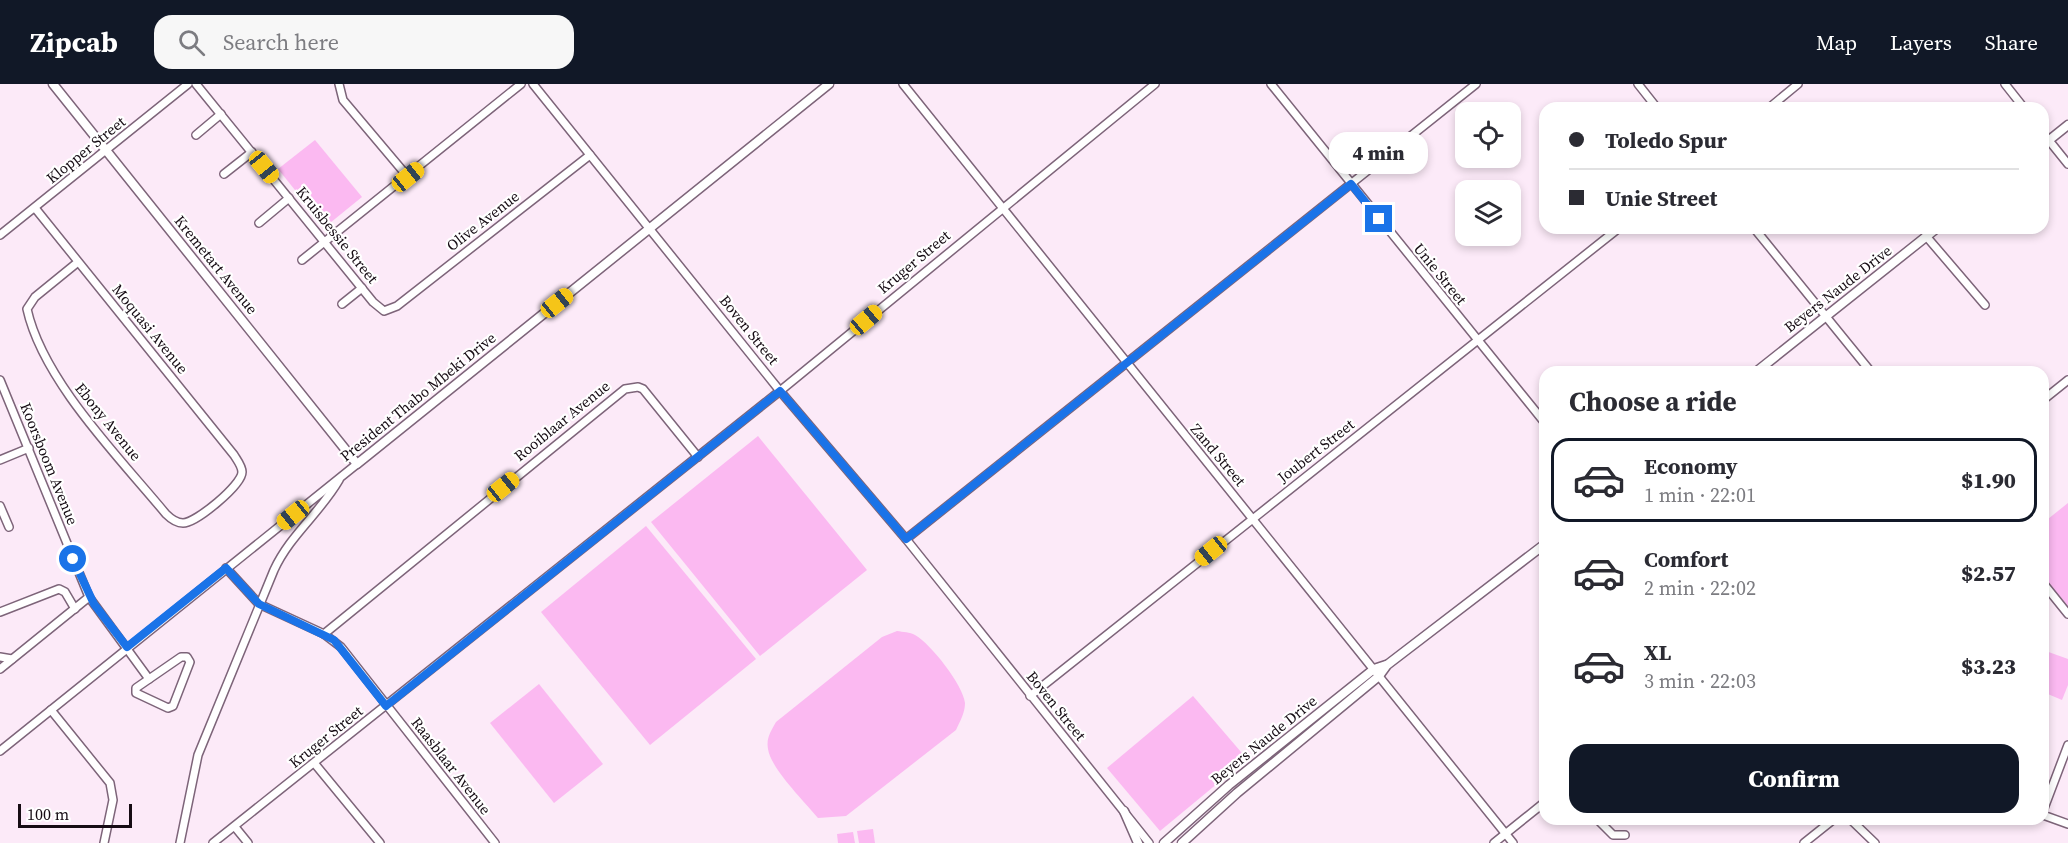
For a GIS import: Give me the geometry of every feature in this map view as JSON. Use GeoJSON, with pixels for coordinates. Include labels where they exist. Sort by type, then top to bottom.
{"type":"FeatureCollection","features":[{"type":"Feature","properties":{"kind":"street","name":"Kremetart Avenue"},"geometry":{"type":"LineString","coordinates":[[53,84],[357,464]]}},
{"type":"Feature","properties":{"kind":"street","name":"Klopper Street"},"geometry":{"type":"LineString","coordinates":[[0,236],[188,84]]}},
{"type":"Feature","properties":{"kind":"street","name":"Kruisbessie Street"},"geometry":{"type":"LineString","coordinates":[[196,84],[378,307],[384,311],[393,309]]}},
{"type":"Feature","properties":{"kind":"street"},"geometry":{"type":"LineString","coordinates":[[339,84],[343,100],[408,177]]}},
{"type":"Feature","properties":{"kind":"street"},"geometry":{"type":"LineString","coordinates":[[302,260],[521,84]]}},
{"type":"Feature","properties":{"kind":"street","name":"Boven Street"},"geometry":{"type":"LineString","coordinates":[[533,84],[780,391],[906,539],[1149,843]]}},
{"type":"Feature","properties":{"kind":"street","name":"President Thabo Mbeki Drive"},"geometry":{"type":"LineString","coordinates":[[180,843],[198,755],[259,604],[284,549],[328,498],[342,475],[829,84]]}},
{"type":"Feature","properties":{"kind":"street","name":"Zand Street"},"geometry":{"type":"LineString","coordinates":[[903,84],[1513,843]]}},
{"type":"Feature","properties":{"kind":"street","name":"Kruger Street"},"geometry":{"type":"LineString","coordinates":[[213,843],[315,764],[780,391],[1155,84]]}},
{"type":"Feature","properties":{"kind":"street","name":"Unie Street"},"geometry":{"type":"LineString","coordinates":[[1271,84],[1539,416]]}},
{"type":"Feature","properties":{"kind":"street"},"geometry":{"type":"LineString","coordinates":[[906,539],[1476,84]]}},
{"type":"Feature","properties":{"kind":"street"},"geometry":{"type":"LineString","coordinates":[[1638,84],[1652,102]]}},
{"type":"Feature","properties":{"kind":"street"},"geometry":{"type":"LineString","coordinates":[[1776,102],[1798,84]]}},
{"type":"Feature","properties":{"kind":"street"},"geometry":{"type":"LineString","coordinates":[[2005,84],[2019,102]]}},
{"type":"Feature","properties":{"kind":"street"},"geometry":{"type":"LineString","coordinates":[[196,135],[221,114]]}},
{"type":"Feature","properties":{"kind":"street"},"geometry":{"type":"LineString","coordinates":[[2049,137],[2068,125]]}},
{"type":"Feature","properties":{"kind":"street"},"geometry":{"type":"LineString","coordinates":[[2049,143],[2068,164]]}},
{"type":"Feature","properties":{"kind":"street"},"geometry":{"type":"LineString","coordinates":[[224,174],[252,152]]}},
{"type":"Feature","properties":{"kind":"street","name":"Olive Avenue"},"geometry":{"type":"LineString","coordinates":[[393,309],[590,155]]}},
{"type":"Feature","properties":{"kind":"street"},"geometry":{"type":"LineString","coordinates":[[259,223],[289,198]]}},
{"type":"Feature","properties":{"kind":"street","name":"Moquasi Avenue"},"geometry":{"type":"LineString","coordinates":[[35,208],[242,468]]}},
{"type":"Feature","properties":{"kind":"street","name":"Joubert Street"},"geometry":{"type":"LineString","coordinates":[[1030,696],[1611,234]]}},
{"type":"Feature","properties":{"kind":"street"},"geometry":{"type":"LineString","coordinates":[[1759,234],[1866,366]]}},
{"type":"Feature","properties":{"kind":"street","name":"Beyers Naude Drive"},"geometry":{"type":"LineString","coordinates":[[1763,366],[1929,234]]}},
{"type":"Feature","properties":{"kind":"street"},"geometry":{"type":"LineString","coordinates":[[1926,236],[1985,305]]}},
{"type":"Feature","properties":{"kind":"street","name":"Ebony Avenue"},"geometry":{"type":"LineString","coordinates":[[78,261],[35,297],[27,309],[61,386],[166,514],[176,521],[183,523],[196,518],[235,488],[241,477],[242,468]]}},
{"type":"Feature","properties":{"kind":"street"},"geometry":{"type":"LineString","coordinates":[[342,304],[362,288]]}},
{"type":"Feature","properties":{"kind":"street","name":"Koorsboom Avenue"},"geometry":{"type":"LineString","coordinates":[[0,380],[89,597],[149,679]]}},
{"type":"Feature","properties":{"kind":"street"},"geometry":{"type":"LineString","coordinates":[[2049,395],[2068,380]]}},
{"type":"Feature","properties":{"kind":"street","name":"Rooiblaar Avenue"},"geometry":{"type":"LineString","coordinates":[[324,634],[343,616],[625,389],[638,387],[643,389],[698,457]]}},
{"type":"Feature","properties":{"kind":"street"},"geometry":{"type":"LineString","coordinates":[[0,459],[28,448]]}},
{"type":"Feature","properties":{"kind":"street"},"geometry":{"type":"LineString","coordinates":[[0,751],[342,475]]}},
{"type":"Feature","properties":{"kind":"street"},"geometry":{"type":"LineString","coordinates":[[0,506],[9,527]]}},
{"type":"Feature","properties":{"kind":"street","name":"Beyers Naude Drive"},"geometry":{"type":"LineString","coordinates":[[1164,843],[1229,785],[1539,549]]}},
{"type":"Feature","properties":{"kind":"street","name":"Raasblaar Avenue"},"geometry":{"type":"LineString","coordinates":[[226,568],[259,604],[324,634],[341,647],[495,843]]}},
{"type":"Feature","properties":{"kind":"street"},"geometry":{"type":"LineString","coordinates":[[0,612],[58,589],[65,592],[75,609]]}},
{"type":"Feature","properties":{"kind":"street"},"geometry":{"type":"LineString","coordinates":[[2049,590],[2068,614]]}},
{"type":"Feature","properties":{"kind":"street"},"geometry":{"type":"LineString","coordinates":[[0,669],[89,597]]}},
{"type":"Feature","properties":{"kind":"street"},"geometry":{"type":"LineString","coordinates":[[0,657],[12,659]]}},
{"type":"Feature","properties":{"kind":"street"},"geometry":{"type":"LineString","coordinates":[[181,657],[187,657],[190,662],[176,702],[171,707],[136,693],[136,688],[149,679],[181,657]]}},
{"type":"Feature","properties":{"kind":"street","name":"Beyers Naude Drive"},"geometry":{"type":"LineString","coordinates":[[1182,843],[1377,673]]}},
{"type":"Feature","properties":{"kind":"street"},"geometry":{"type":"LineString","coordinates":[[51,710],[110,783],[113,800],[104,843]]}},
{"type":"Feature","properties":{"kind":"street"},"geometry":{"type":"LineString","coordinates":[[2049,797],[2068,745]]}},
{"type":"Feature","properties":{"kind":"street"},"geometry":{"type":"LineString","coordinates":[[315,764],[380,843]]}},
{"type":"Feature","properties":{"kind":"street"},"geometry":{"type":"LineString","coordinates":[[1494,843],[1539,807]]}},
{"type":"Feature","properties":{"kind":"street"},"geometry":{"type":"LineString","coordinates":[[1124,811],[1138,843]]}},
{"type":"Feature","properties":{"kind":"street"},"geometry":{"type":"LineString","coordinates":[[2049,816],[2068,824]]}},
{"type":"Feature","properties":{"kind":"street"},"geometry":{"type":"LineString","coordinates":[[1603,825],[1613,835],[1625,835]]}},
{"type":"Feature","properties":{"kind":"street"},"geometry":{"type":"LineString","coordinates":[[1804,843],[1826,825]]}},
{"type":"Feature","properties":{"kind":"street"},"geometry":{"type":"LineString","coordinates":[[1856,825],[1875,843]]}},
{"type":"Feature","properties":{"kind":"street"},"geometry":{"type":"LineString","coordinates":[[235,827],[248,843]]}},
{"type":"Feature","properties":{"kind":"shaded area"},"geometry":{"type":"Polygon","coordinates":[[[315,140],[362,197],[325,227],[278,169],[315,140]]]}},
{"type":"Feature","properties":{"kind":"shaded area"},"geometry":{"type":"Polygon","coordinates":[[[758,436],[867,570],[760,656],[651,522],[758,436]]]}},
{"type":"Feature","properties":{"kind":"shaded area"},"geometry":{"type":"Polygon","coordinates":[[[2068,503],[2068,606],[2049,583],[2049,518],[2068,503]]]}},
{"type":"Feature","properties":{"kind":"shaded area"},"geometry":{"type":"Polygon","coordinates":[[[646,526],[756,659],[650,745],[541,612],[646,526]]]}},
{"type":"Feature","properties":{"kind":"shaded area"},"geometry":{"type":"Polygon","coordinates":[[[897,631],[911,633],[922,640],[945,666],[963,695],[965,703],[962,717],[956,730],[846,816],[818,818],[775,766],[768,749],[769,735],[776,722],[882,637],[897,631]]]}},
{"type":"Feature","properties":{"kind":"shaded area"},"geometry":{"type":"Polygon","coordinates":[[[2049,652],[2068,659],[2068,685],[2062,700],[2049,695],[2049,652]]]}},
{"type":"Feature","properties":{"kind":"shaded area"},"geometry":{"type":"Polygon","coordinates":[[[539,684],[603,764],[554,803],[490,723],[539,684]]]}},
{"type":"Feature","properties":{"kind":"shaded area"},"geometry":{"type":"Polygon","coordinates":[[[1193,696],[1247,759],[1160,831],[1107,768],[1193,696]]]}},
{"type":"Feature","properties":{"kind":"shaded area"},"geometry":{"type":"Polygon","coordinates":[[[873,829],[875,843],[859,843],[857,831],[873,829]]]}},
{"type":"Feature","properties":{"kind":"shaded area"},"geometry":{"type":"Polygon","coordinates":[[[853,832],[855,843],[838,843],[837,834],[853,832]]]}},
{"type":"Feature","properties":{"kind":"route"},"geometry":{"type":"LineString","coordinates":[[73,559],[89,597],[127,647],[226,568],[259,604],[334,640],[386,706],[780,391],[906,539],[1351,184],[1379,219]]}}]}
